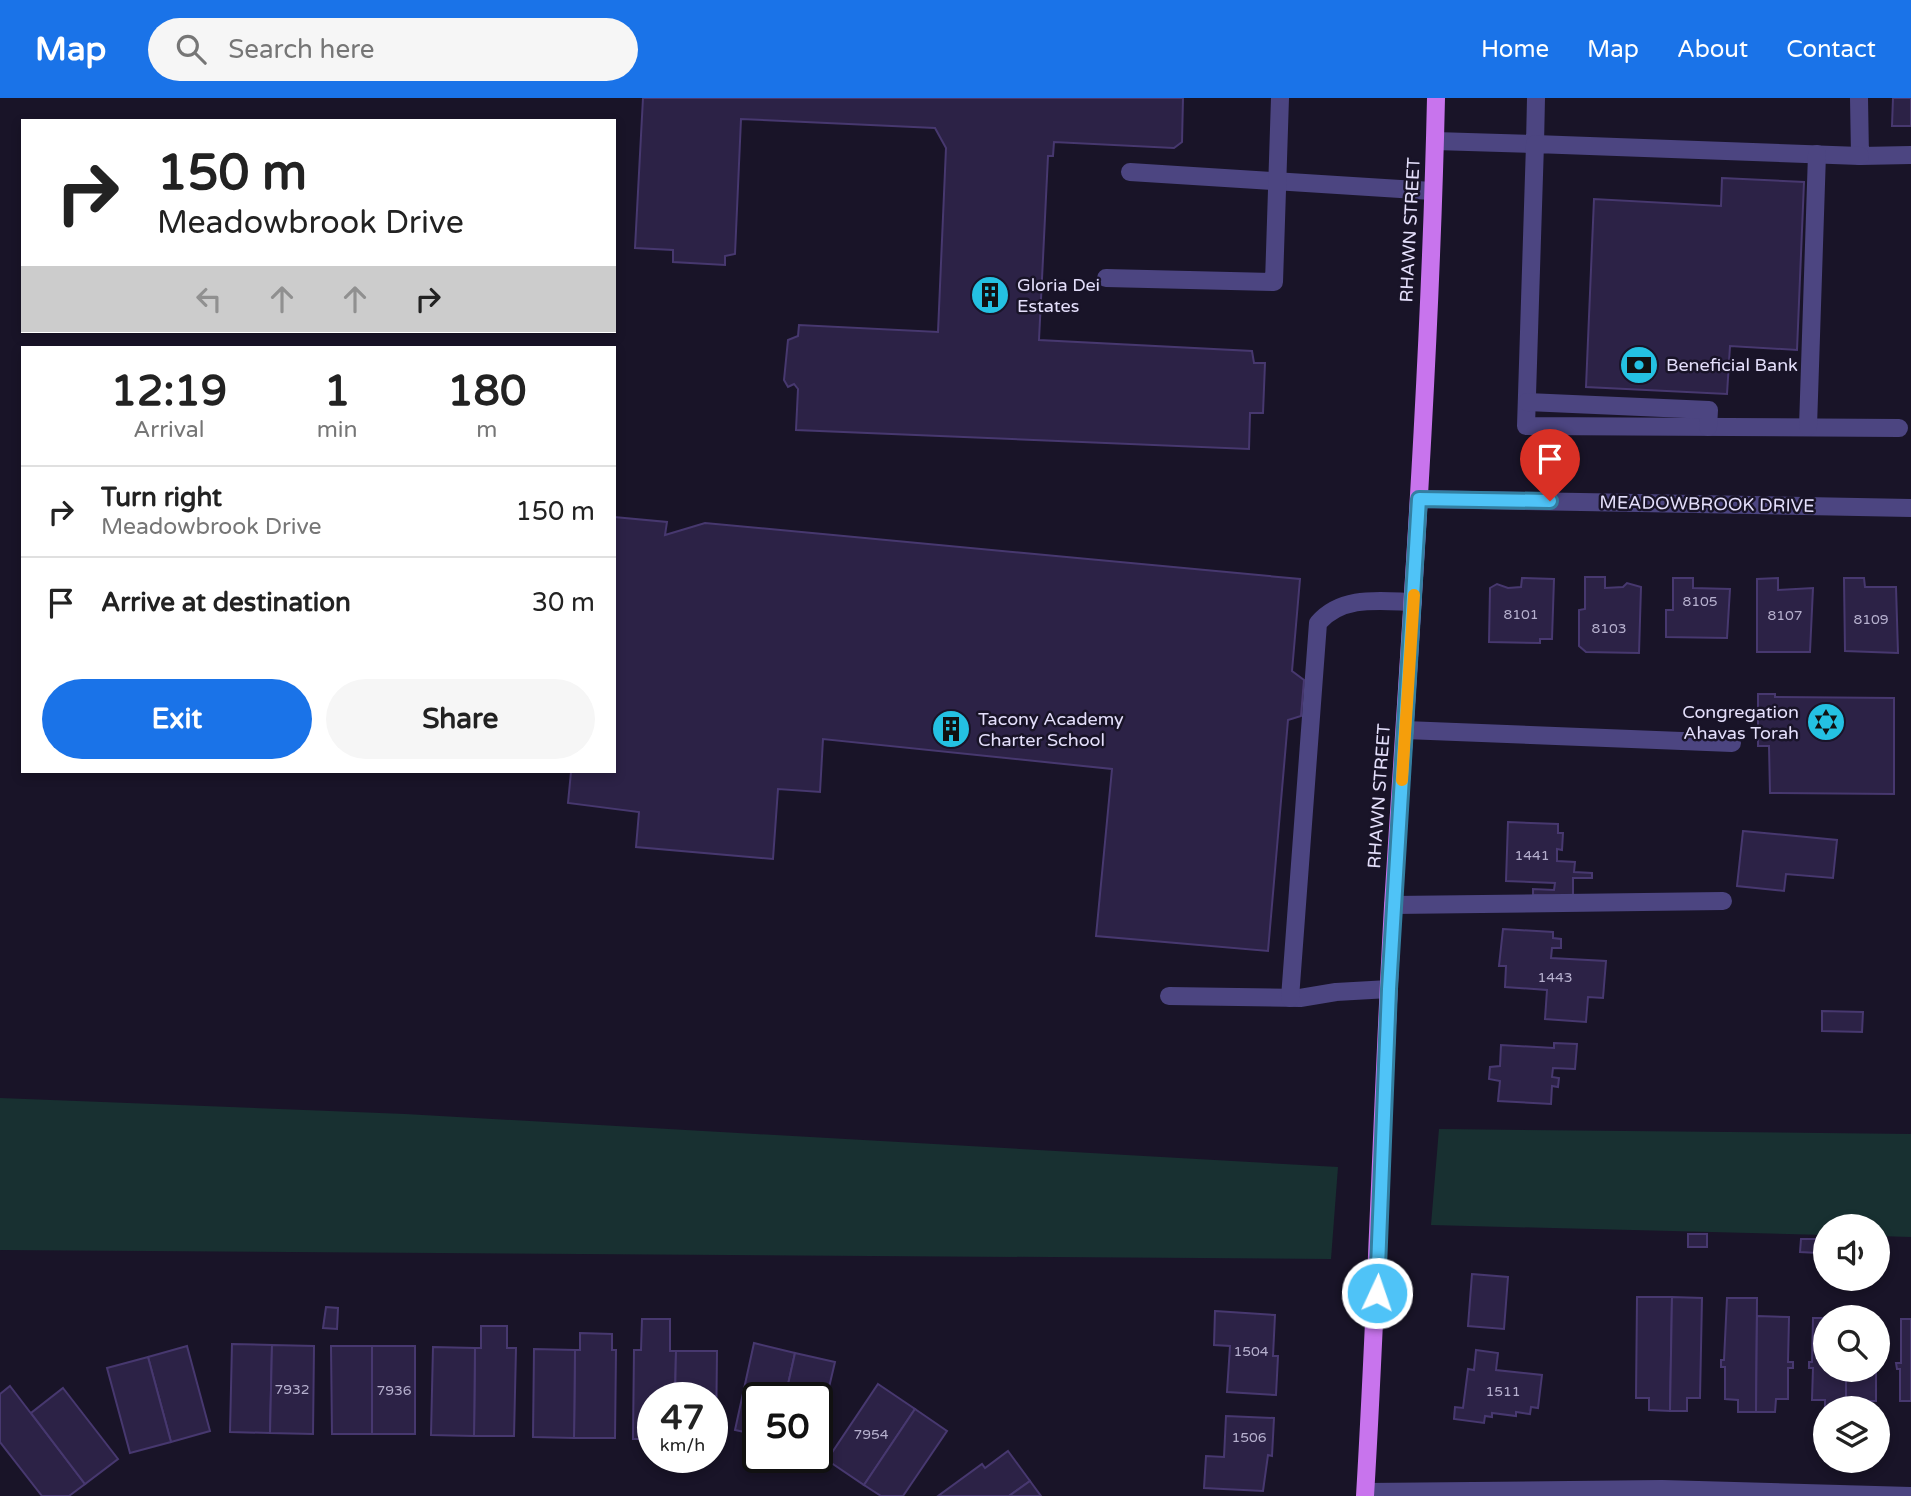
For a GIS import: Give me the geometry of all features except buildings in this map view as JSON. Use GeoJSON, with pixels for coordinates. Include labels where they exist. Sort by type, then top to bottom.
{"type":"FeatureCollection","features":[{"type":"Feature","properties":{"kind":"main road","name":"RHAWN STREET"},"geometry":{"type":"LineString","coordinates":[[1366,1494],[1379,1268],[1389,989],[1419,499],[1436,98]]}},
{"type":"Feature","properties":{"kind":"street"},"geometry":{"type":"LineString","coordinates":[[1106,278],[1275,282],[1280,98]]}},
{"type":"Feature","properties":{"kind":"street"},"geometry":{"type":"LineString","coordinates":[[1536,98],[1526,426],[1899,428]]}},
{"type":"Feature","properties":{"kind":"street"},"geometry":{"type":"LineString","coordinates":[[1859,98],[1860,156]]}},
{"type":"Feature","properties":{"kind":"street"},"geometry":{"type":"LineString","coordinates":[[1435,141],[1860,156],[1911,155]]}},
{"type":"Feature","properties":{"kind":"street"},"geometry":{"type":"LineString","coordinates":[[1808,427],[1817,154]]}},
{"type":"Feature","properties":{"kind":"street"},"geometry":{"type":"LineString","coordinates":[[1130,172],[1432,191]]}},
{"type":"Feature","properties":{"kind":"street"},"geometry":{"type":"LineString","coordinates":[[1527,402],[1709,410],[1708,427]]}},
{"type":"Feature","properties":{"kind":"street","name":"MEADOWBROOK DRIVE"},"geometry":{"type":"LineString","coordinates":[[1419,499],[1911,508]]}},
{"type":"Feature","properties":{"kind":"street"},"geometry":{"type":"LineString","coordinates":[[1290,998],[1318,623],[1327,612],[1360,601],[1413,601]]}},
{"type":"Feature","properties":{"kind":"street"},"geometry":{"type":"LineString","coordinates":[[1405,730],[1732,743]]}},
{"type":"Feature","properties":{"kind":"street"},"geometry":{"type":"LineString","coordinates":[[1394,905],[1723,901]]}},
{"type":"Feature","properties":{"kind":"street"},"geometry":{"type":"LineString","coordinates":[[1169,996],[1290,998],[1389,989]]}},
{"type":"Feature","properties":{"kind":"street"},"geometry":{"type":"LineString","coordinates":[[1366,1494],[1661,1489],[1911,1496]]}},
{"type":"Feature","properties":{"kind":"green space"},"geometry":{"type":"Polygon","coordinates":[[[0,1098],[405,1114],[1338,1167],[1331,1259],[0,1250],[0,1098]]]}},
{"type":"Feature","properties":{"kind":"green space"},"geometry":{"type":"Polygon","coordinates":[[[1439,1129],[1911,1134],[1911,1237],[1890,1236],[1890,1214],[1813,1214],[1813,1235],[1431,1225],[1439,1129]]]}},
{"type":"Feature","properties":{"kind":"slow traffic"},"geometry":{"type":"LineString","coordinates":[[1402,780],[1414,595]]}},
{"type":"Feature","properties":{"kind":"place","name":"Gloria Dei Estates"},"geometry":{"type":"Point","coordinates":[990,295]}},
{"type":"Feature","properties":{"kind":"place","name":"Beneficial Bank"},"geometry":{"type":"Point","coordinates":[1639,365]}},
{"type":"Feature","properties":{"kind":"place","name":"Congregation Ahavas Torah"},"geometry":{"type":"Point","coordinates":[1826,722]}},
{"type":"Feature","properties":{"kind":"place","name":"Tacony Academy Charter School"},"geometry":{"type":"Point","coordinates":[951,729]}},
{"type":"Feature","properties":{"kind":"route"},"geometry":{"type":"LineString","coordinates":[[1377,1293],[1389,989],[1419,499],[1550,501]]}}]}
